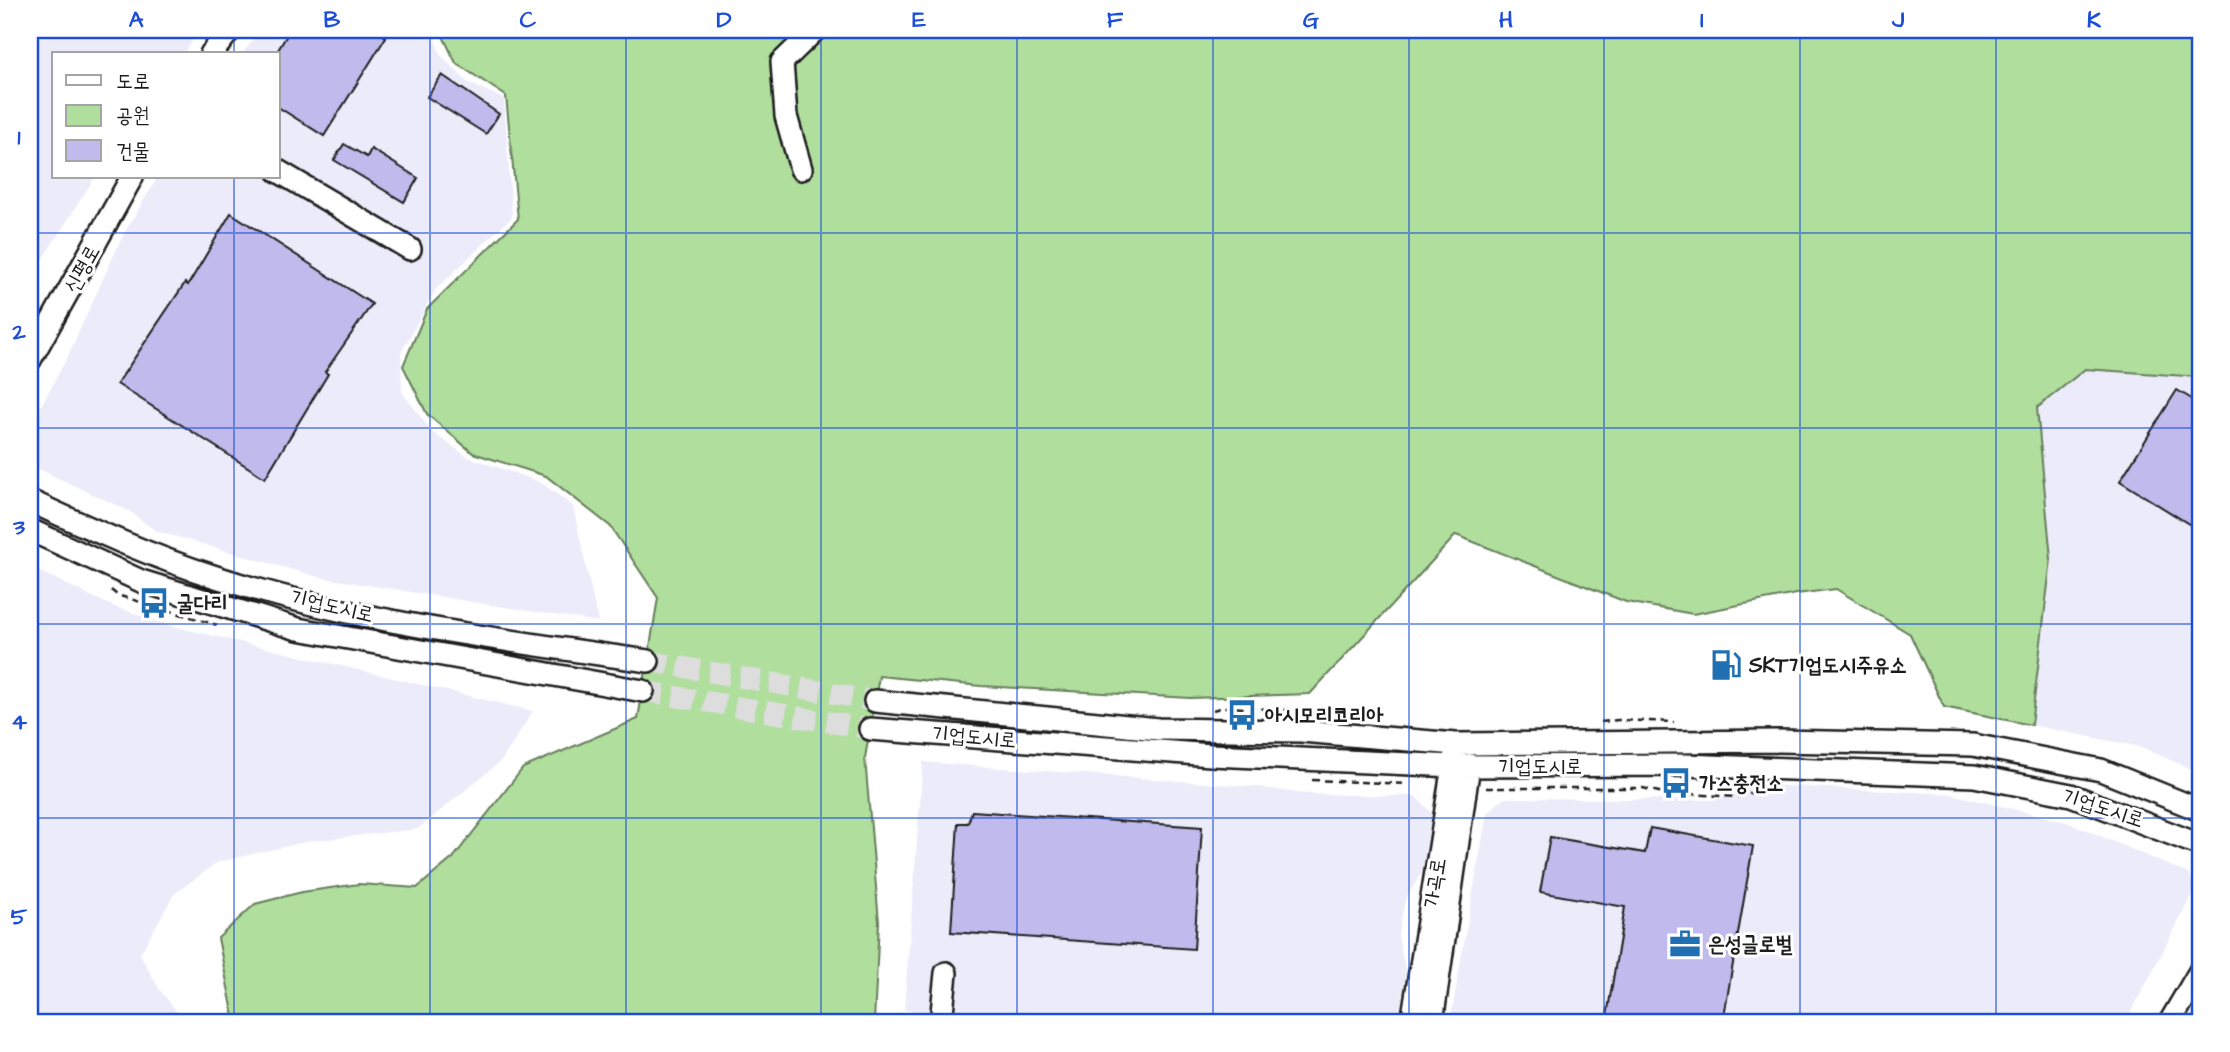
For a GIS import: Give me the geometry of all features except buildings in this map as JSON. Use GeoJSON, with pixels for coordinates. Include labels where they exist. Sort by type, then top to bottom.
{"type":"FeatureCollection","features":[{"type":"Feature","properties":{"kind":"street"},"geometry":{"type":"LineString","coordinates":[[213,52],[230,30]]}},
{"type":"Feature","properties":{"kind":"street"},"geometry":{"type":"LineString","coordinates":[[801,169],[786,116],[782,62],[815,30]]}},
{"type":"Feature","properties":{"kind":"street"},"geometry":{"type":"LineString","coordinates":[[280,172],[410,249]]}},
{"type":"Feature","properties":{"kind":"street","name":"신평로"},"geometry":{"type":"LineString","coordinates":[[30,360],[131,178]]}},
{"type":"Feature","properties":{"kind":"street","name":"기업도시로"},"geometry":{"type":"LineString","coordinates":[[30,501],[108,537],[205,573],[304,601],[448,631],[648,662]]}},
{"type":"Feature","properties":{"kind":"street","name":"기업도시로"},"geometry":{"type":"LineString","coordinates":[[30,530],[141,581],[298,629],[643,691]]}},
{"type":"Feature","properties":{"kind":"street","name":"기업도시로"},"geometry":{"type":"LineString","coordinates":[[874,701],[1158,729],[1301,731],[1464,744],[1777,741],[1973,745],[2101,770],[2200,810]]}},
{"type":"Feature","properties":{"kind":"street","name":"기업도시로"},"geometry":{"type":"LineString","coordinates":[[870,729],[1211,755],[1462,766],[1698,766],[1974,776],[2071,795],[2200,845]]}},
{"type":"Feature","properties":{"kind":"street","name":"가곡로"},"geometry":{"type":"LineString","coordinates":[[1432,1022],[1464,744]]}},
{"type":"Feature","properties":{"kind":"street","name":"가곡로"},"geometry":{"type":"LineString","coordinates":[[1412,1022],[1462,766]]}},
{"type":"Feature","properties":{"kind":"street"},"geometry":{"type":"LineString","coordinates":[[2170,1022],[2200,971]]}},
{"type":"Feature","properties":{"kind":"street"},"geometry":{"type":"LineString","coordinates":[[941,1022],[946,973]]}},
{"type":"Feature","properties":{"kind":"path"},"geometry":{"type":"LineString","coordinates":[[1488,788],[1643,788],[1659,792],[1735,797],[1784,789]]}},
{"type":"Feature","properties":{"kind":"shaded area"},"geometry":{"type":"Polygon","coordinates":[[[30,30],[200,30],[184,52],[52,52],[52,178],[94,178],[30,279],[30,30]]]}},
{"type":"Feature","properties":{"kind":"shaded area"},"geometry":{"type":"Polygon","coordinates":[[[261,30],[431,30],[441,55],[467,82],[504,99],[512,217],[435,290],[401,353],[402,392],[432,432],[468,457],[540,482],[573,506],[598,622],[318,577],[156,531],[129,511],[30,465],[30,426],[66,360],[123,235],[157,178],[280,178],[280,52],[244,52],[261,30]]]}},
{"type":"Feature","properties":{"kind":"shaded area"},"geometry":{"type":"Polygon","coordinates":[[[2085,369],[2200,377],[2200,773],[2141,747],[2031,725],[2051,559],[2037,408],[2085,369]]]}},
{"type":"Feature","properties":{"kind":"shaded area"},"geometry":{"type":"Polygon","coordinates":[[[30,567],[112,606],[176,627],[533,711],[502,760],[418,829],[309,841],[218,862],[174,894],[140,954],[159,989],[185,1022],[30,1022],[30,567]]]}},
{"type":"Feature","properties":{"kind":"shaded area"},"geometry":{"type":"Polygon","coordinates":[[[923,762],[1258,787],[1305,794],[1415,796],[1433,814],[1423,870],[1405,900],[1398,935],[1406,974],[1398,1022],[1038,1022],[904,1010],[923,762]]]}},
{"type":"Feature","properties":{"kind":"shaded area"},"geometry":{"type":"Polygon","coordinates":[[[1764,785],[1951,794],[2070,823],[2189,874],[2196,888],[2126,1022],[1450,1022],[1487,813],[1504,798],[1715,800],[1764,785]]]}},
{"type":"Feature","properties":{"kind":"shaded area"},"geometry":{"type":"Polygon","coordinates":[[[2200,995],[2200,1022],[2185,1022],[2200,995]]]}},
{"type":"Feature","properties":{"kind":"green space"},"geometry":{"type":"Polygon","coordinates":[[[440,30],[2200,30],[2200,377],[2085,369],[2037,408],[2051,559],[2031,725],[1944,707],[1910,634],[1836,589],[1693,614],[1626,602],[1456,535],[1310,694],[1190,698],[981,686],[879,676],[865,758],[879,922],[874,1022],[235,1022],[218,938],[255,904],[302,892],[359,884],[417,888],[453,858],[523,768],[638,719],[658,598],[610,526],[546,476],[473,453],[427,414],[403,366],[427,309],[518,219],[506,96],[456,63],[440,30]]]}},
{"type":"Feature","properties":{"kind":"tunnel"},"geometry":{"type":"LineString","coordinates":[[648,661],[875,701]]}},
{"type":"Feature","properties":{"kind":"tunnel"},"geometry":{"type":"LineString","coordinates":[[643,691],[870,729]]}},
{"type":"Feature","properties":{"kind":"place","name":"굴다리"},"geometry":{"type":"Point","coordinates":[154,603]}},
{"type":"Feature","properties":{"kind":"place","name":"SKT기업도시주유소"},"geometry":{"type":"Point","coordinates":[1726,665]}},
{"type":"Feature","properties":{"kind":"place","name":"아시모리코리아"},"geometry":{"type":"Point","coordinates":[1242,715]}},
{"type":"Feature","properties":{"kind":"place","name":"가스충전소"},"geometry":{"type":"Point","coordinates":[1676,783]}},
{"type":"Feature","properties":{"kind":"place","name":"은성글로벌"},"geometry":{"type":"Point","coordinates":[1685,944]}}]}
